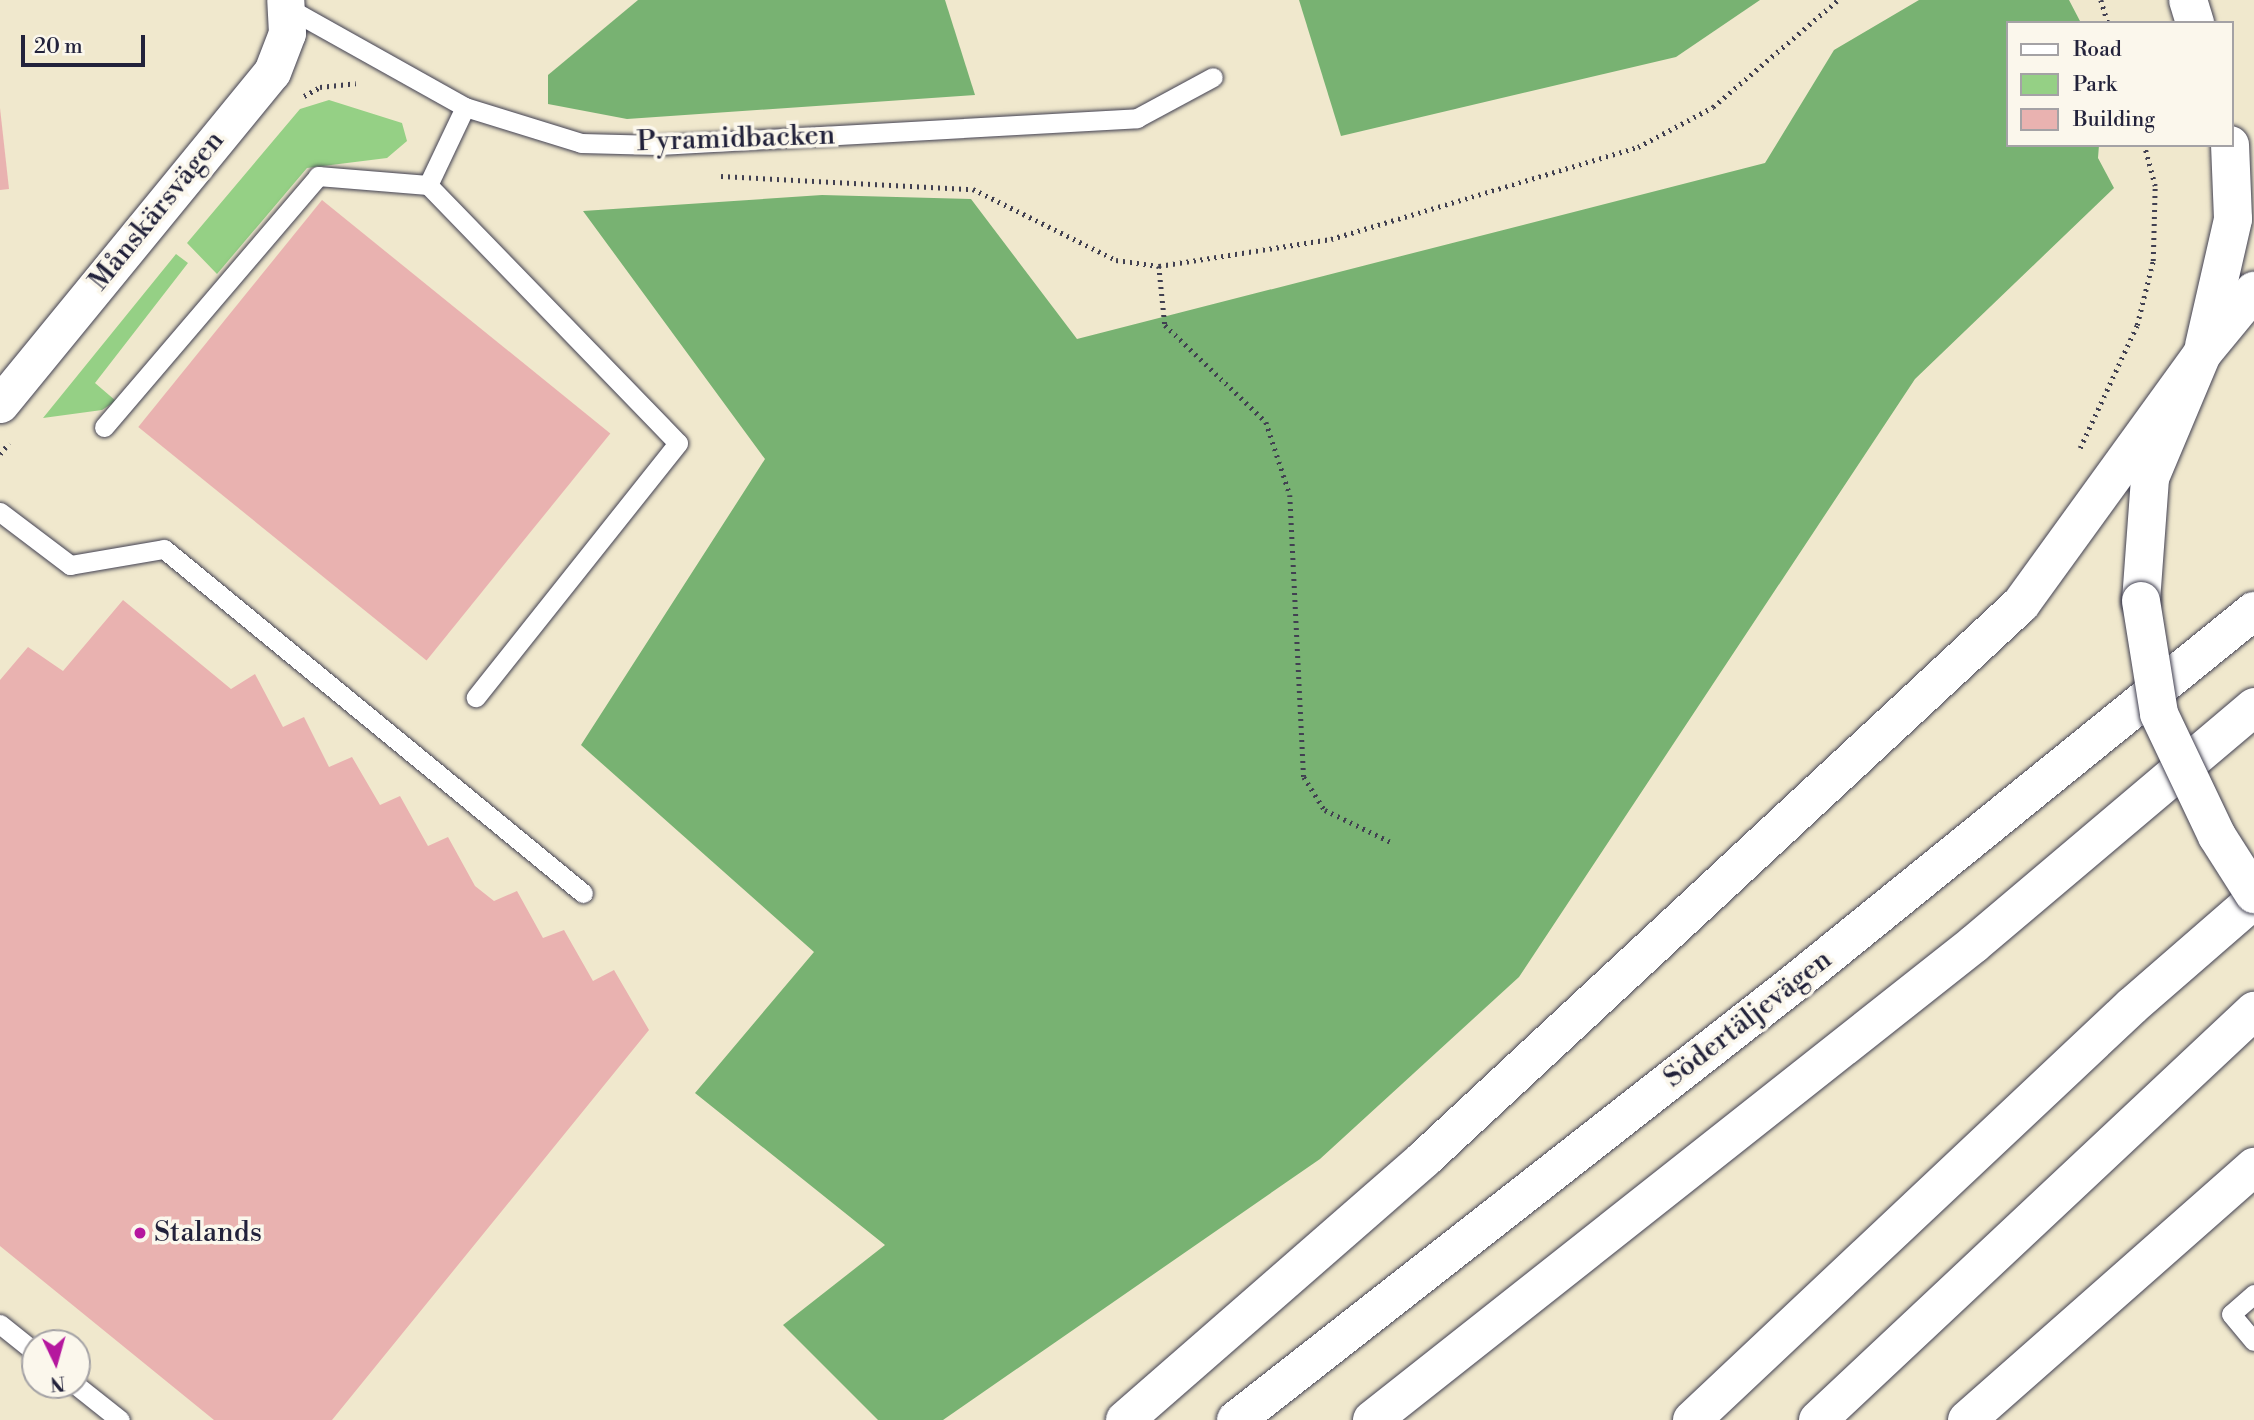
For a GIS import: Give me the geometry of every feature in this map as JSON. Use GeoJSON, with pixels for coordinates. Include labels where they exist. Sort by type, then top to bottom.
{"type":"FeatureCollection","features":[{"type":"Feature","properties":{"kind":"main road"},"geometry":{"type":"LineString","coordinates":[[2188,0],[2194,21]]}},
{"type":"Feature","properties":{"kind":"main road"},"geometry":{"type":"LineString","coordinates":[[2230,147],[2233,219],[2202,354],[2150,478],[2141,601],[2159,714],[2217,836],[2254,894]]}},
{"type":"Feature","properties":{"kind":"main road"},"geometry":{"type":"LineString","coordinates":[[1125,1420],[1424,1158],[2021,604],[2202,354],[2254,291]]}},
{"type":"Feature","properties":{"kind":"main road","name":"Södertäljevägen"},"geometry":{"type":"LineString","coordinates":[[1236,1420],[1814,967],[2254,611]]}},
{"type":"Feature","properties":{"kind":"main road"},"geometry":{"type":"LineString","coordinates":[[1372,1420],[1974,944],[2254,707]]}},
{"type":"Feature","properties":{"kind":"main road"},"geometry":{"type":"LineString","coordinates":[[1692,1420],[2132,1006],[2254,900]]}},
{"type":"Feature","properties":{"kind":"main road"},"geometry":{"type":"LineString","coordinates":[[1818,1420],[2254,1011]]}},
{"type":"Feature","properties":{"kind":"main road"},"geometry":{"type":"LineString","coordinates":[[1967,1420],[2254,1167]]}},
{"type":"Feature","properties":{"kind":"street","name":"Månskärsvägen"},"geometry":{"type":"LineString","coordinates":[[9,418],[272,72],[283,51],[287,4]]}},
{"type":"Feature","properties":{"kind":"lane","name":"Pyramidbacken"},"geometry":{"type":"LineString","coordinates":[[287,4],[465,107],[581,143],[659,145],[1137,118],[1213,77]]}},
{"type":"Feature","properties":{"kind":"lane"},"geometry":{"type":"LineString","coordinates":[[428,185],[465,107]]}},
{"type":"Feature","properties":{"kind":"lane"},"geometry":{"type":"LineString","coordinates":[[104,427],[318,176],[428,185],[678,443],[476,697]]}},
{"type":"Feature","properties":{"kind":"lane"},"geometry":{"type":"LineString","coordinates":[[0,512],[70,565],[164,549],[583,893]]}},
{"type":"Feature","properties":{"kind":"lane"},"geometry":{"type":"LineString","coordinates":[[2254,1294],[2231,1314],[2254,1341]]}},
{"type":"Feature","properties":{"kind":"lane"},"geometry":{"type":"LineString","coordinates":[[0,1324],[21,1341]]}},
{"type":"Feature","properties":{"kind":"lane"},"geometry":{"type":"LineString","coordinates":[[91,1397],[120,1420]]}},
{"type":"Feature","properties":{"kind":"path"},"geometry":{"type":"LineString","coordinates":[[715,175],[973,189],[1116,260],[1159,266],[1331,239],[1638,147],[1713,107],[1838,0]]}},
{"type":"Feature","properties":{"kind":"path"},"geometry":{"type":"LineString","coordinates":[[2101,0],[2107,21]]}},
{"type":"Feature","properties":{"kind":"path"},"geometry":{"type":"LineString","coordinates":[[292,104],[320,87],[361,83]]}},
{"type":"Feature","properties":{"kind":"path"},"geometry":{"type":"LineString","coordinates":[[2074,462],[2137,325],[2153,261],[2155,186],[2145,147]]}},
{"type":"Feature","properties":{"kind":"path"},"geometry":{"type":"LineString","coordinates":[[1159,266],[1165,325],[1266,422],[1290,495],[1304,778],[1325,810],[1393,843]]}},
{"type":"Feature","properties":{"kind":"path"},"geometry":{"type":"LineString","coordinates":[[0,454],[9,418]]}},
{"type":"Feature","properties":{"kind":"green space"},"geometry":{"type":"Polygon","coordinates":[[[638,0],[945,0],[975,95],[627,119],[548,104],[548,75],[638,0]]]}},
{"type":"Feature","properties":{"kind":"green space"},"geometry":{"type":"Polygon","coordinates":[[[1299,0],[1760,0],[1676,57],[1341,136],[1299,0]]]}},
{"type":"Feature","properties":{"kind":"green space"},"geometry":{"type":"Polygon","coordinates":[[[1919,0],[2069,0],[2080,21],[2006,21],[2006,147],[2099,147],[2098,158],[2114,188],[1915,379],[1519,977],[1320,1159],[943,1420],[878,1420],[783,1325],[885,1245],[695,1093],[814,952],[581,745],[765,459],[583,211],[822,195],[971,199],[1077,339],[1765,163],[1834,50],[1919,0]]]}},
{"type":"Feature","properties":{"kind":"green space"},"geometry":{"type":"Polygon","coordinates":[[[329,100],[402,123],[407,141],[387,158],[307,168],[217,274],[187,243],[300,109],[329,100]]]}},
{"type":"Feature","properties":{"kind":"green space"},"geometry":{"type":"Polygon","coordinates":[[[176,254],[188,263],[95,383],[116,401],[102,410],[43,418],[176,254]]]}},
{"type":"Feature","properties":{"kind":"building"},"geometry":{"type":"Polygon","coordinates":[[[0,108],[9,189],[0,190],[0,108]]]}},
{"type":"Feature","properties":{"kind":"building"},"geometry":{"type":"Polygon","coordinates":[[[322,200],[610,433],[427,660],[138,427],[322,200]]]}},
{"type":"Feature","properties":{"kind":"building"},"geometry":{"type":"Polygon","coordinates":[[[123,600],[231,689],[255,674],[283,727],[304,717],[329,767],[352,757],[380,805],[400,796],[428,846],[448,837],[475,886],[494,901],[517,891],[543,938],[564,930],[593,981],[614,970],[649,1030],[332,1420],[214,1420],[0,1246],[0,680],[28,647],[63,671],[123,600]]]}},
{"type":"Feature","properties":{"kind":"place","name":"Stalands"},"geometry":{"type":"Point","coordinates":[140,1233]}}]}
